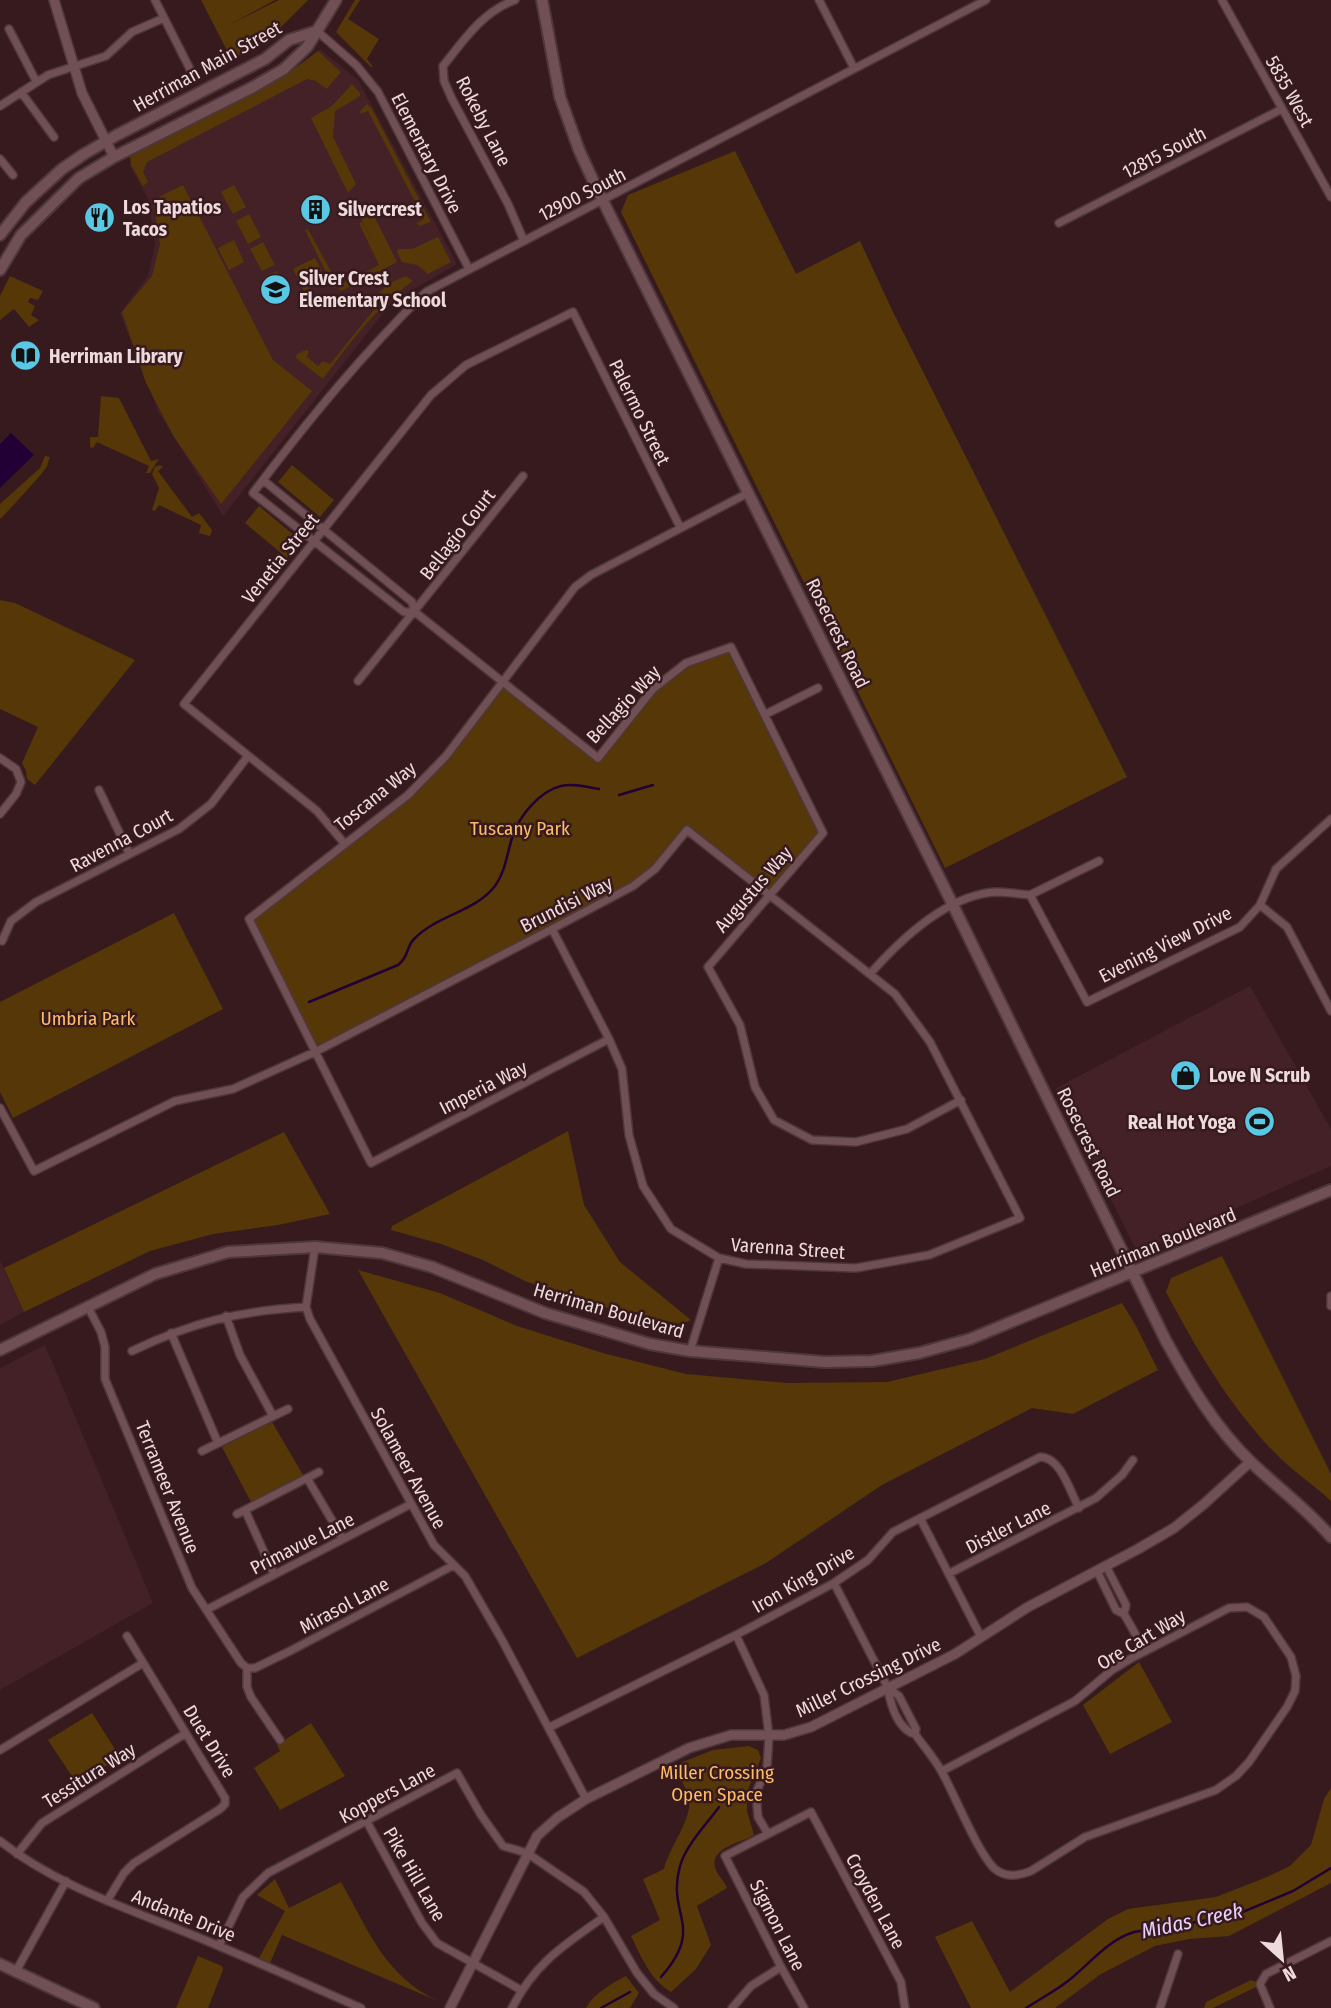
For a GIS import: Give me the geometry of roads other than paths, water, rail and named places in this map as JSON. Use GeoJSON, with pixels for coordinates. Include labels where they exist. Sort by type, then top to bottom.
{"type":"FeatureCollection","features":[{"type":"Feature","properties":{"kind":"main road"},"geometry":{"type":"LineString","coordinates":[[317,30],[336,0]]}},
{"type":"Feature","properties":{"kind":"main road","name":"Rosecrest Road"},"geometry":{"type":"LineString","coordinates":[[541,0],[560,97],[579,150],[1166,1339],[1201,1401],[1250,1462],[1331,1537]]}},
{"type":"Feature","properties":{"kind":"main road","name":"Herriman Main Street"},"geometry":{"type":"LineString","coordinates":[[0,235],[26,202],[62,169],[105,141],[265,59],[289,40],[317,30]]}},
{"type":"Feature","properties":{"kind":"main road","name":"Herriman Main Street"},"geometry":{"type":"LineString","coordinates":[[0,270],[21,235],[79,178],[114,157],[284,69],[307,47],[317,30]]}},
{"type":"Feature","properties":{"kind":"main road","name":"Herriman Boulevard"},"geometry":{"type":"LineString","coordinates":[[0,1350],[155,1274],[228,1252],[315,1247],[382,1253],[432,1267],[545,1313],[650,1344],[690,1351],[825,1362],[872,1361],[919,1353],[970,1339],[1331,1190]]}},
{"type":"Feature","properties":{"kind":"main road"},"geometry":{"type":"LineString","coordinates":[[0,1964],[94,2008]]}},
{"type":"Feature","properties":{"kind":"street"},"geometry":{"type":"LineString","coordinates":[[54,0],[82,93],[114,157]]}},
{"type":"Feature","properties":{"kind":"street"},"geometry":{"type":"LineString","coordinates":[[155,0],[192,73]]}},
{"type":"Feature","properties":{"kind":"street","name":"Rokeby Lane"},"geometry":{"type":"LineString","coordinates":[[515,0],[492,11],[471,30],[443,66],[444,81],[452,99],[508,204],[524,241]]}},
{"type":"Feature","properties":{"kind":"street"},"geometry":{"type":"LineString","coordinates":[[819,0],[854,68]]}},
{"type":"Feature","properties":{"kind":"street","name":"12900 South"},"geometry":{"type":"LineString","coordinates":[[253,493],[331,394],[387,330],[426,292],[986,0]]}},
{"type":"Feature","properties":{"kind":"street","name":"5835 West"},"geometry":{"type":"LineString","coordinates":[[1222,0],[1331,197]]}},
{"type":"Feature","properties":{"kind":"street"},"geometry":{"type":"LineString","coordinates":[[0,106],[36,81],[106,56],[132,32],[164,18]]}},
{"type":"Feature","properties":{"kind":"street"},"geometry":{"type":"LineString","coordinates":[[9,29],[36,81]]}},
{"type":"Feature","properties":{"kind":"street","name":"Elementary Drive"},"geometry":{"type":"LineString","coordinates":[[317,30],[356,65],[378,92],[469,269]]}},
{"type":"Feature","properties":{"kind":"street"},"geometry":{"type":"LineString","coordinates":[[20,92],[54,137]]}},
{"type":"Feature","properties":{"kind":"street","name":"12815 South"},"geometry":{"type":"LineString","coordinates":[[1059,223],[1282,109]]}},
{"type":"Feature","properties":{"kind":"street"},"geometry":{"type":"LineString","coordinates":[[0,159],[13,175]]}},
{"type":"Feature","properties":{"kind":"street","name":"Palermo Street"},"geometry":{"type":"LineString","coordinates":[[573,312],[680,527]]}},
{"type":"Feature","properties":{"kind":"street","name":"Venetia Street"},"geometry":{"type":"LineString","coordinates":[[344,843],[317,811],[184,704],[431,395],[466,365],[573,312]]}},
{"type":"Feature","properties":{"kind":"street","name":"Bellagio Court"},"geometry":{"type":"LineString","coordinates":[[358,681],[523,476]]}},
{"type":"Feature","properties":{"kind":"street","name":"Bellagio Way"},"geometry":{"type":"LineString","coordinates":[[263,480],[412,602],[415,612]]}},
{"type":"Feature","properties":{"kind":"street","name":"Toscana Way"},"geometry":{"type":"LineString","coordinates":[[371,1163],[249,919],[408,795],[446,755],[575,587],[591,575],[748,492]]}},
{"type":"Feature","properties":{"kind":"street","name":"Bellagio Way"},"geometry":{"type":"LineString","coordinates":[[253,493],[404,611],[415,612],[598,758],[653,689],[686,663],[731,647],[823,833]]}},
{"type":"Feature","properties":{"kind":"street"},"geometry":{"type":"LineString","coordinates":[[766,714],[818,688]]}},
{"type":"Feature","properties":{"kind":"street","name":"Ravenna Court"},"geometry":{"type":"LineString","coordinates":[[2,941],[10,921],[36,902],[179,829],[211,804],[248,756]]}},
{"type":"Feature","properties":{"kind":"street"},"geometry":{"type":"LineString","coordinates":[[0,758],[13,765],[20,779],[19,789],[0,814]]}},
{"type":"Feature","properties":{"kind":"street"},"geometry":{"type":"LineString","coordinates":[[99,790],[129,853]]}},
{"type":"Feature","properties":{"kind":"street","name":"Evening View Drive"},"geometry":{"type":"LineString","coordinates":[[1030,895],[1087,1002],[1240,927],[1260,905],[1276,869],[1331,819]]}},
{"type":"Feature","properties":{"kind":"street","name":"Brundisi Way"},"geometry":{"type":"LineString","coordinates":[[0,1108],[34,1171],[175,1101],[233,1089],[317,1051],[552,929],[634,886],[655,869],[687,830],[895,994],[930,1042],[1020,1218]]}},
{"type":"Feature","properties":{"kind":"street","name":"Augustus Way"},"geometry":{"type":"LineString","coordinates":[[823,833],[708,967],[740,1025],[755,1087],[774,1120],[812,1140],[856,1142],[907,1129],[961,1100]]}},
{"type":"Feature","properties":{"kind":"street"},"geometry":{"type":"LineString","coordinates":[[870,974],[898,943],[953,905],[978,895],[997,892],[1030,895],[1099,861]]}},
{"type":"Feature","properties":{"kind":"street"},"geometry":{"type":"LineString","coordinates":[[1260,905],[1287,927],[1331,1012]]}},
{"type":"Feature","properties":{"kind":"street","name":"Varenna Street"},"geometry":{"type":"LineString","coordinates":[[552,929],[622,1069],[629,1135],[643,1186],[671,1229],[719,1258],[746,1264],[856,1268],[929,1255],[1020,1218]]}},
{"type":"Feature","properties":{"kind":"street","name":"Imperia Way"},"geometry":{"type":"LineString","coordinates":[[371,1163],[609,1039]]}},
{"type":"Feature","properties":{"kind":"street"},"geometry":{"type":"LineString","coordinates":[[132,1351],[171,1333],[226,1316],[260,1310],[306,1307],[315,1247]]}},
{"type":"Feature","properties":{"kind":"street"},"geometry":{"type":"LineString","coordinates":[[690,1351],[719,1258]]}},
{"type":"Feature","properties":{"kind":"street"},"geometry":{"type":"LineString","coordinates":[[1331,1296],[1331,1306]]}},
{"type":"Feature","properties":{"kind":"street","name":"Terrameer Avenue"},"geometry":{"type":"LineString","coordinates":[[88,1307],[101,1332],[105,1378],[192,1588],[247,1668]]}},
{"type":"Feature","properties":{"kind":"street","name":"Solameer Avenue"},"geometry":{"type":"LineString","coordinates":[[306,1307],[320,1340],[434,1545],[471,1587],[550,1727],[586,1800]]}},
{"type":"Feature","properties":{"kind":"street"},"geometry":{"type":"LineString","coordinates":[[226,1316],[240,1355],[273,1416]]}},
{"type":"Feature","properties":{"kind":"street"},"geometry":{"type":"LineString","coordinates":[[171,1333],[218,1443]]}},
{"type":"Feature","properties":{"kind":"street"},"geometry":{"type":"LineString","coordinates":[[202,1451],[288,1409]]}},
{"type":"Feature","properties":{"kind":"street","name":"Iron King Drive"},"geometry":{"type":"LineString","coordinates":[[550,1727],[834,1583],[868,1560],[893,1531],[1040,1458],[1048,1457],[1055,1462],[1079,1508]]}},
{"type":"Feature","properties":{"kind":"street","name":"Distler Lane"},"geometry":{"type":"LineString","coordinates":[[950,1573],[1096,1498],[1122,1475],[1133,1460]]}},
{"type":"Feature","properties":{"kind":"street","name":"Miller Crossing Drive"},"geometry":{"type":"LineString","coordinates":[[450,2008],[527,1853],[537,1836],[557,1818],[586,1800],[689,1748],[731,1735],[784,1735],[811,1727],[955,1654],[1028,1606],[1174,1528],[1250,1462]]}},
{"type":"Feature","properties":{"kind":"street"},"geometry":{"type":"LineString","coordinates":[[274,1574],[241,1512],[319,1472]]}},
{"type":"Feature","properties":{"kind":"street"},"geometry":{"type":"LineString","coordinates":[[307,1478],[343,1539]]}},
{"type":"Feature","properties":{"kind":"street","name":"Primavue Lane"},"geometry":{"type":"LineString","coordinates":[[206,1610],[411,1504]]}},
{"type":"Feature","properties":{"kind":"street"},"geometry":{"type":"LineString","coordinates":[[920,1518],[981,1637]]}},
{"type":"Feature","properties":{"kind":"street","name":"Mirasol Lane"},"geometry":{"type":"LineString","coordinates":[[247,1668],[256,1668],[454,1565]]}},
{"type":"Feature","properties":{"kind":"street"},"geometry":{"type":"LineString","coordinates":[[1101,1569],[1126,1605],[1124,1614],[1145,1651]]}},
{"type":"Feature","properties":{"kind":"street"},"geometry":{"type":"LineString","coordinates":[[834,1583],[888,1688],[899,1696],[916,1729],[915,1734],[942,1771]]}},
{"type":"Feature","properties":{"kind":"street","name":"Ore Cart Way"},"geometry":{"type":"LineString","coordinates":[[1247,1607],[1264,1618],[1291,1657],[1296,1676],[1295,1691],[1249,1762],[1236,1776],[1206,1795],[1085,1838],[1021,1875],[1003,1874],[993,1868],[942,1771],[1075,1702],[1112,1670],[1145,1651],[1229,1608],[1247,1607]]}},
{"type":"Feature","properties":{"kind":"street"},"geometry":{"type":"LineString","coordinates":[[736,1635],[764,1695],[769,1736],[767,1767],[756,1793],[758,1817],[768,1834]]}},
{"type":"Feature","properties":{"kind":"street","name":"Duet Drive"},"geometry":{"type":"LineString","coordinates":[[107,1901],[117,1883],[134,1863],[225,1804],[223,1792],[127,1636]]}},
{"type":"Feature","properties":{"kind":"street"},"geometry":{"type":"LineString","coordinates":[[0,1750],[143,1663]]}},
{"type":"Feature","properties":{"kind":"street"},"geometry":{"type":"LineString","coordinates":[[247,1668],[247,1686],[251,1697],[280,1740]]}},
{"type":"Feature","properties":{"kind":"street","name":"Tessitura Way"},"geometry":{"type":"LineString","coordinates":[[17,1854],[42,1823],[187,1733]]}},
{"type":"Feature","properties":{"kind":"street","name":"Koppers Lane"},"geometry":{"type":"LineString","coordinates":[[219,1946],[234,1911],[255,1884],[268,1873],[457,1773],[503,1846],[527,1853],[584,1892],[604,1917],[637,1973],[654,1994],[674,2008]]}},
{"type":"Feature","properties":{"kind":"street","name":"Croyden Lane"},"geometry":{"type":"LineString","coordinates":[[768,1834],[811,1812],[901,1982],[905,2008]]}},
{"type":"Feature","properties":{"kind":"street","name":"Pike Hill Lane"},"geometry":{"type":"LineString","coordinates":[[367,1822],[422,1923],[437,1943],[521,1990]]}},
{"type":"Feature","properties":{"kind":"street","name":"Sigmon Lane"},"geometry":{"type":"LineString","coordinates":[[768,1834],[725,1856],[804,2008]]}},
{"type":"Feature","properties":{"kind":"street","name":"Andante Drive"},"geometry":{"type":"LineString","coordinates":[[0,1841],[17,1854],[107,1901],[362,2008]]}},
{"type":"Feature","properties":{"kind":"street"},"geometry":{"type":"LineString","coordinates":[[15,1973],[66,1881]]}},
{"type":"Feature","properties":{"kind":"street"},"geometry":{"type":"LineString","coordinates":[[512,2008],[537,1968],[604,1917]]}},
{"type":"Feature","properties":{"kind":"street"},"geometry":{"type":"LineString","coordinates":[[1270,2008],[1260,1984],[1266,1974],[1331,1941]]}},
{"type":"Feature","properties":{"kind":"street"},"geometry":{"type":"LineString","coordinates":[[1160,2008],[1178,1954]]}},
{"type":"Feature","properties":{"kind":"street"},"geometry":{"type":"LineString","coordinates":[[732,2008],[751,1986],[781,1967]]}},
{"type":"Feature","properties":{"kind":"waterway"},"geometry":{"type":"LineString","coordinates":[[309,1002],[398,965],[404,959],[411,942],[423,931],[487,895],[502,874],[520,820],[538,798],[566,785],[599,789]]}},
{"type":"Feature","properties":{"kind":"waterway"},"geometry":{"type":"LineString","coordinates":[[619,795],[653,785]]}},
{"type":"Feature","properties":{"kind":"waterway"},"geometry":{"type":"LineString","coordinates":[[661,1977],[681,1945],[683,1933],[677,1897],[680,1866],[692,1843],[719,1807]]}},
{"type":"Feature","properties":{"kind":"waterway","name":"Midas Creek"},"geometry":{"type":"LineString","coordinates":[[1026,2008],[1063,1985],[1124,1936],[1134,1932],[1233,1916],[1293,1891],[1331,1868]]}},
{"type":"Feature","properties":{"kind":"waterway"},"geometry":{"type":"LineString","coordinates":[[601,2008],[630,1992]]}},
{"type":"Feature","properties":{"kind":"place","name":"Silvercrest"},"geometry":{"type":"Point","coordinates":[315,209]}},
{"type":"Feature","properties":{"kind":"place","name":"Los Tapatios Tacos"},"geometry":{"type":"Point","coordinates":[100,218]}},
{"type":"Feature","properties":{"kind":"place","name":"Silver Crest Elementary School"},"geometry":{"type":"Point","coordinates":[276,289]}},
{"type":"Feature","properties":{"kind":"place","name":"Herriman Library"},"geometry":{"type":"Point","coordinates":[26,356]}},
{"type":"Feature","properties":{"kind":"place","name":"Love N Scrub"},"geometry":{"type":"Point","coordinates":[1186,1075]}},
{"type":"Feature","properties":{"kind":"place","name":"Real Hot Yoga"},"geometry":{"type":"Point","coordinates":[1259,1122]}},
{"type":"Feature","properties":{"kind":"park label","name":"Tuscany Park"},"geometry":{"type":"Point","coordinates":[520,828]}},
{"type":"Feature","properties":{"kind":"park label","name":"Umbria Park"},"geometry":{"type":"Point","coordinates":[88,1018]}},
{"type":"Feature","properties":{"kind":"park label","name":"Miller Crossing Open Space"},"geometry":{"type":"Point","coordinates":[717,1783]}}]}
